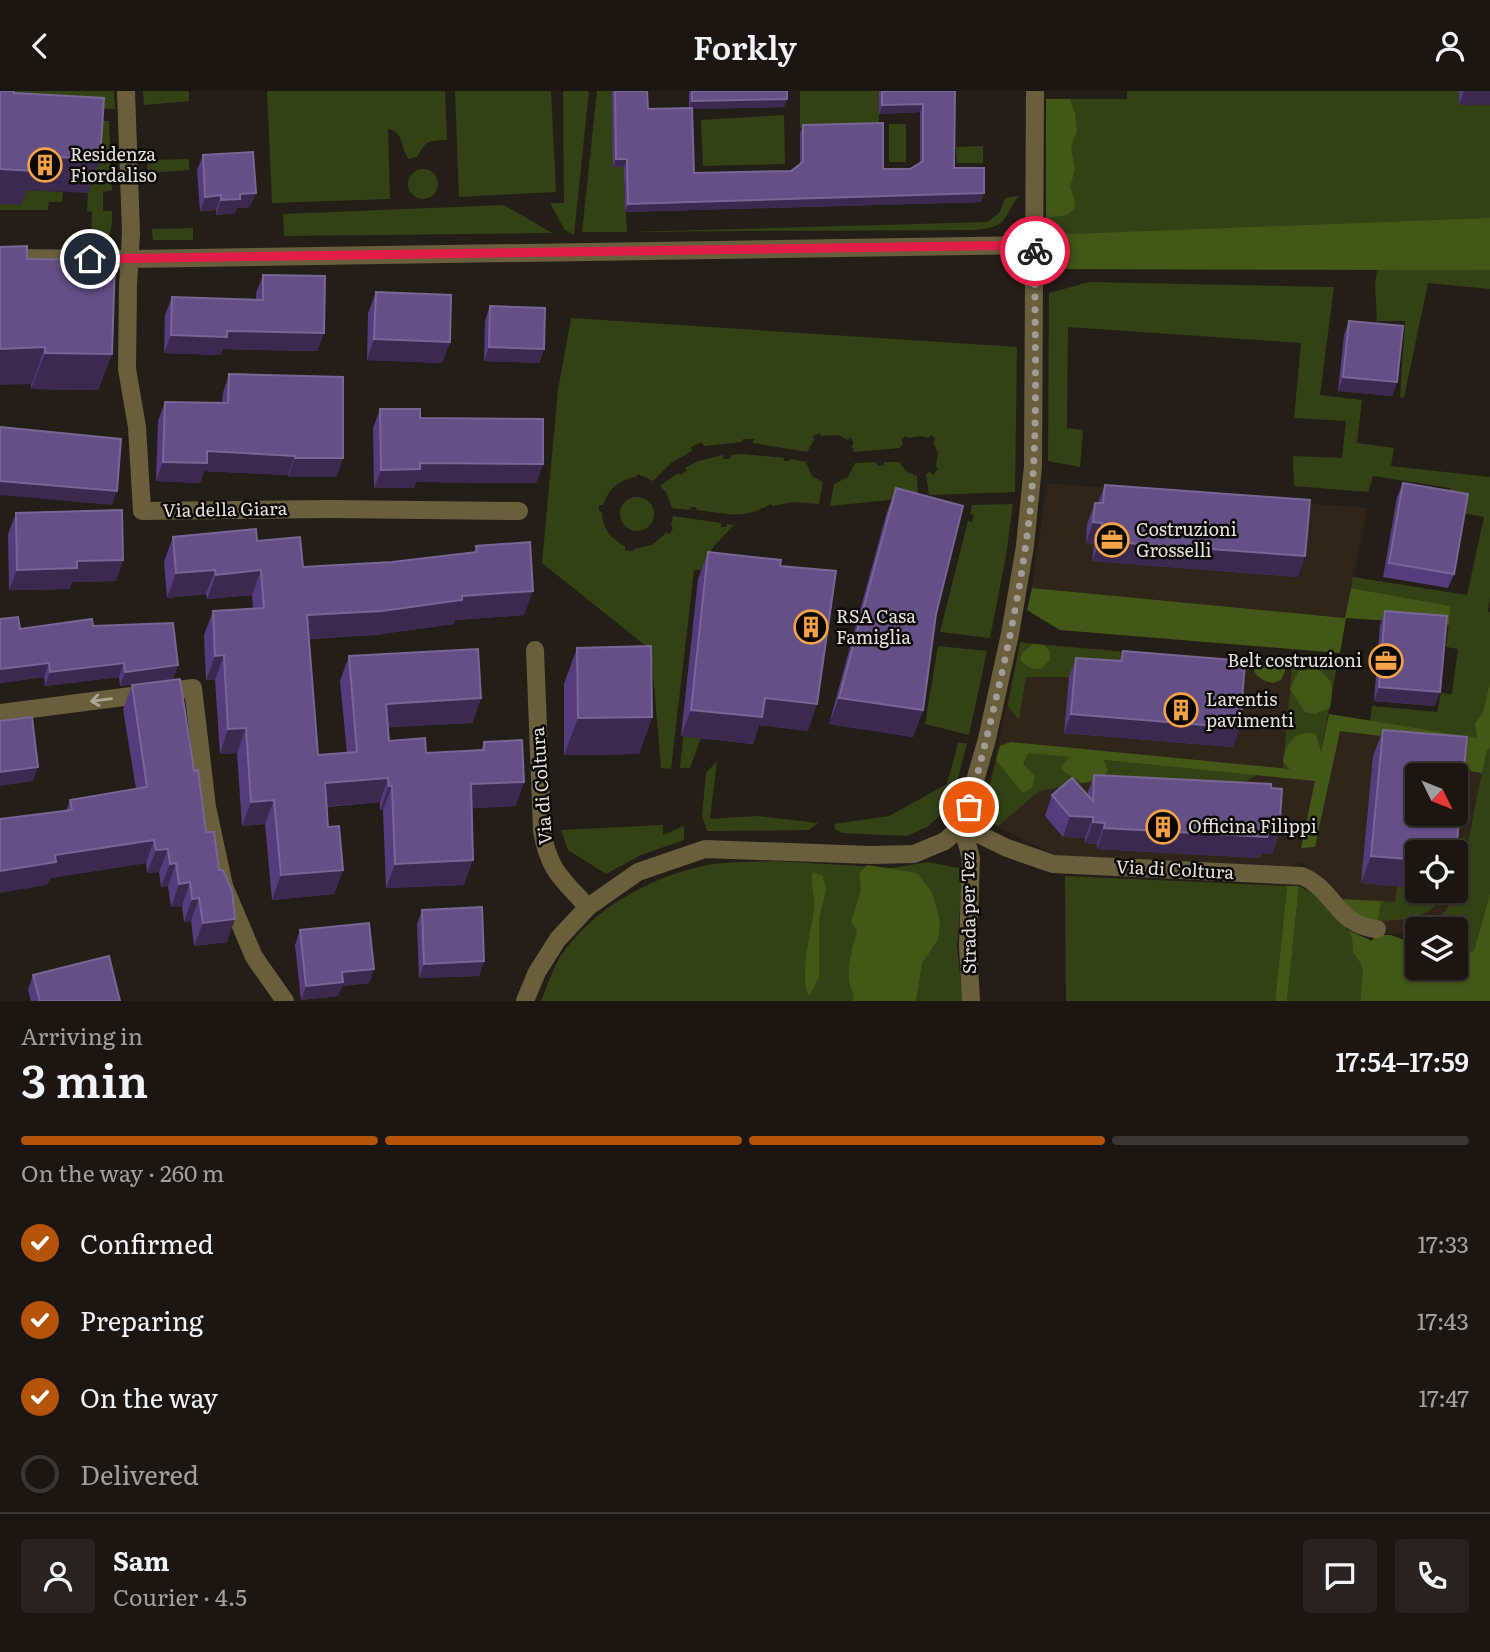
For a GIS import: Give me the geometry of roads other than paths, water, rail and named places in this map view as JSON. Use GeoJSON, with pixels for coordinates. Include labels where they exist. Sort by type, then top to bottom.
{"type":"FeatureCollection","features":[{"type":"Feature","properties":{"kind":"street","name":"Via della Giara"},"geometry":{"type":"LineString","coordinates":[[126,91],[131,233],[127,369],[137,426],[142,511],[519,511]]}},
{"type":"Feature","properties":{"kind":"street"},"geometry":{"type":"LineString","coordinates":[[525,1001],[537,972],[558,939],[588,907],[638,872],[705,849],[914,854],[945,841],[962,826],[987,739],[1010,634],[1025,546],[1033,466],[1035,91]]}},
{"type":"Feature","properties":{"kind":"street"},"geometry":{"type":"LineString","coordinates":[[0,258],[130,259],[1035,245]]}},
{"type":"Feature","properties":{"kind":"street","name":"Via di Coltura"},"geometry":{"type":"LineString","coordinates":[[535,650],[545,849],[553,869],[588,907]]}},
{"type":"Feature","properties":{"kind":"street"},"geometry":{"type":"LineString","coordinates":[[0,713],[193,688],[207,807],[224,886],[254,957],[285,1001]]}},
{"type":"Feature","properties":{"kind":"street","name":"Via di Coltura"},"geometry":{"type":"LineString","coordinates":[[962,826],[1007,848],[1053,864],[1302,876],[1323,891],[1350,922],[1364,928],[1377,929]]}},
{"type":"Feature","properties":{"kind":"street","name":"Strada per Tez"},"geometry":{"type":"LineString","coordinates":[[962,826],[971,857],[968,946],[971,1001]]}},
{"type":"Feature","properties":{"kind":"place","name":"Residenza Fiordaliso"},"geometry":{"type":"Point","coordinates":[45,165]}},
{"type":"Feature","properties":{"kind":"place","name":"Costruzioni Grosselli"},"geometry":{"type":"Point","coordinates":[1112,540]}},
{"type":"Feature","properties":{"kind":"place","name":"RSA Casa Famiglia"},"geometry":{"type":"Point","coordinates":[811,627]}},
{"type":"Feature","properties":{"kind":"place","name":"Belt costruzioni"},"geometry":{"type":"Point","coordinates":[1386,661]}},
{"type":"Feature","properties":{"kind":"place","name":"Larentis pavimenti"},"geometry":{"type":"Point","coordinates":[1181,710]}},
{"type":"Feature","properties":{"kind":"place","name":"Officina Filippi"},"geometry":{"type":"Point","coordinates":[1163,827]}}]}
